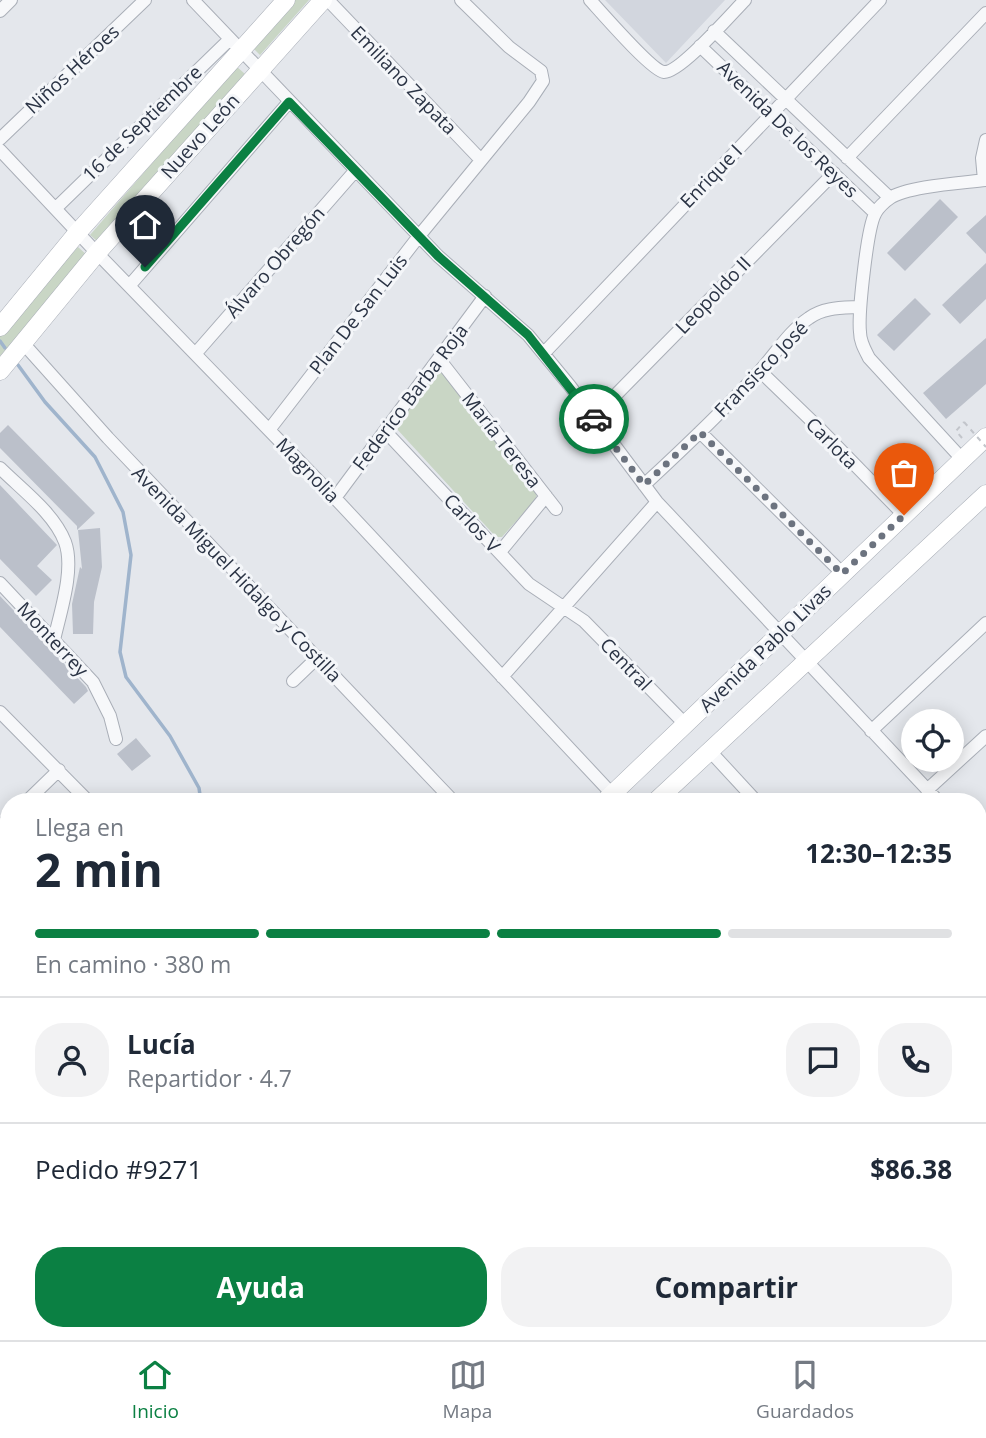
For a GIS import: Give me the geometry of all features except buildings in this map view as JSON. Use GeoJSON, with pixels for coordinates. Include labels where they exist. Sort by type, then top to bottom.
{"type":"FeatureCollection","features":[{"type":"Feature","properties":{"kind":"main road","name":"Nuevo León"},"geometry":{"type":"LineString","coordinates":[[0,327],[235,45],[286,0]]}},
{"type":"Feature","properties":{"kind":"main road","name":"Nuevo León"},"geometry":{"type":"LineString","coordinates":[[0,371],[97,253],[323,0]]}},
{"type":"Feature","properties":{"kind":"main road","name":"Avenida Pablo Livas"},"geometry":{"type":"LineString","coordinates":[[613,793],[986,437]]}},
{"type":"Feature","properties":{"kind":"main road","name":"Avenida Pablo Livas"},"geometry":{"type":"LineString","coordinates":[[664,793],[986,495]]}},
{"type":"Feature","properties":{"kind":"street","name":"Niños Héroes"},"geometry":{"type":"LineString","coordinates":[[0,139],[145,0]]}},
{"type":"Feature","properties":{"kind":"street"},"geometry":{"type":"LineString","coordinates":[[193,0],[419,236],[528,335],[657,502],[930,793]]}},
{"type":"Feature","properties":{"kind":"street","name":"Emiliano Zapata"},"geometry":{"type":"LineString","coordinates":[[328,0],[481,160]]}},
{"type":"Feature","properties":{"kind":"street","name":"Plan De San Luis"},"geometry":{"type":"LineString","coordinates":[[268,430],[543,81],[541,71],[502,41],[461,0]]}},
{"type":"Feature","properties":{"kind":"street"},"geometry":{"type":"LineString","coordinates":[[590,0],[656,69],[667,72],[700,46],[745,0]]}},
{"type":"Feature","properties":{"kind":"street","name":"Enrique I"},"geometry":{"type":"LineString","coordinates":[[544,353],[880,0]]}},
{"type":"Feature","properties":{"kind":"street"},"geometry":{"type":"LineString","coordinates":[[847,158],[986,13]]}},
{"type":"Feature","properties":{"kind":"street","name":"Avenida De los Reyes"},"geometry":{"type":"LineString","coordinates":[[715,31],[890,198]]}},
{"type":"Feature","properties":{"kind":"street","name":"16 de Septiembre"},"geometry":{"type":"LineString","coordinates":[[56,208],[235,45]]}},
{"type":"Feature","properties":{"kind":"street","name":"Avenida De los Reyes"},"geometry":{"type":"LineString","coordinates":[[700,46],[875,213]]}},
{"type":"Feature","properties":{"kind":"street"},"geometry":{"type":"LineString","coordinates":[[130,285],[289,102]]}},
{"type":"Feature","properties":{"kind":"street"},"geometry":{"type":"LineString","coordinates":[[985,180],[982,158],[986,140]]}},
{"type":"Feature","properties":{"kind":"street","name":"Magnolia"},"geometry":{"type":"LineString","coordinates":[[0,150],[335,498],[502,677],[604,793]]}},
{"type":"Feature","properties":{"kind":"street","name":"Álvaro Obregón"},"geometry":{"type":"LineString","coordinates":[[196,353],[355,171]]}},
{"type":"Feature","properties":{"kind":"street","name":"Leopoldo II"},"geometry":{"type":"LineString","coordinates":[[593,418],[834,173]]}},
{"type":"Feature","properties":{"kind":"street","name":"Avenida De los Reyes"},"geometry":{"type":"LineString","coordinates":[[962,459],[869,358],[860,332],[860,307],[875,213],[890,198],[907,191],[985,180]]}},
{"type":"Feature","properties":{"kind":"street","name":"Federico Barba Roja"},"geometry":{"type":"LineString","coordinates":[[335,498],[485,296]]}},
{"type":"Feature","properties":{"kind":"street","name":"Fransisco José"},"geometry":{"type":"LineString","coordinates":[[644,485],[760,371],[809,317],[836,308],[860,307]]}},
{"type":"Feature","properties":{"kind":"street","name":"Avenida Miguel Hidalgo y Costilla"},"geometry":{"type":"LineString","coordinates":[[23,343],[108,438],[446,793]]}},
{"type":"Feature","properties":{"kind":"street","name":"María Teresa"},"geometry":{"type":"LineString","coordinates":[[439,359],[546,496],[500,552]]}},
{"type":"Feature","properties":{"kind":"street","name":"Carlota"},"geometry":{"type":"LineString","coordinates":[[760,371],[904,515]]}},
{"type":"Feature","properties":{"kind":"street","name":"Carlos V"},"geometry":{"type":"LineString","coordinates":[[386,432],[529,583],[563,607]]}},
{"type":"Feature","properties":{"kind":"street"},"geometry":{"type":"LineString","coordinates":[[700,432],[842,574]]}},
{"type":"Feature","properties":{"kind":"street"},"geometry":{"type":"LineString","coordinates":[[2,473],[48,516],[65,542],[68,556],[67,575],[54,640]]}},
{"type":"Feature","properties":{"kind":"street"},"geometry":{"type":"LineString","coordinates":[[546,496],[556,509]]}},
{"type":"Feature","properties":{"kind":"street"},"geometry":{"type":"LineString","coordinates":[[502,677],[657,502]]}},
{"type":"Feature","properties":{"kind":"street","name":"Monterrey"},"geometry":{"type":"LineString","coordinates":[[0,583],[93,682],[110,716],[116,739]]}},
{"type":"Feature","properties":{"kind":"street","name":"Central"},"geometry":{"type":"LineString","coordinates":[[563,607],[584,621],[685,724]]}},
{"type":"Feature","properties":{"kind":"street"},"geometry":{"type":"LineString","coordinates":[[870,731],[986,624]]}},
{"type":"Feature","properties":{"kind":"street"},"geometry":{"type":"LineString","coordinates":[[293,681],[318,657]]}},
{"type":"Feature","properties":{"kind":"street"},"geometry":{"type":"LineString","coordinates":[[0,712],[80,793]]}},
{"type":"Feature","properties":{"kind":"street"},"geometry":{"type":"LineString","coordinates":[[927,790],[986,736]]}},
{"type":"Feature","properties":{"kind":"street"},"geometry":{"type":"LineString","coordinates":[[709,750],[749,793]]}},
{"type":"Feature","properties":{"kind":"street"},"geometry":{"type":"LineString","coordinates":[[36,793],[59,771]]}},
{"type":"Feature","properties":{"kind":"path"},"geometry":{"type":"LineString","coordinates":[[956,430],[964,422],[986,447]]}},
{"type":"Feature","properties":{"kind":"shaded area"},"geometry":{"type":"Polygon","coordinates":[[[605,0],[725,0],[666,63],[605,0]]]}},
{"type":"Feature","properties":{"kind":"green space"},"geometry":{"type":"Polygon","coordinates":[[[292,0],[309,0],[260,55],[251,46],[292,0]]]}},
{"type":"Feature","properties":{"kind":"green space"},"geometry":{"type":"Polygon","coordinates":[[[236,66],[245,74],[97,241],[90,235],[236,66]]]}},
{"type":"Feature","properties":{"kind":"green space"},"geometry":{"type":"Polygon","coordinates":[[[78,247],[88,256],[0,356],[0,334],[78,247]]]}},
{"type":"Feature","properties":{"kind":"green space"},"geometry":{"type":"Polygon","coordinates":[[[433,371],[442,372],[537,494],[535,500],[502,537],[496,537],[396,428],[397,420],[433,371]]]}},
{"type":"Feature","properties":{"kind":"waterway"},"geometry":{"type":"LineString","coordinates":[[0,341],[5,348]]}},
{"type":"Feature","properties":{"kind":"waterway"},"geometry":{"type":"LineString","coordinates":[[18,365],[45,402],[95,457],[123,512],[131,555],[120,652],[126,677],[170,736],[200,793]]}},
{"type":"Feature","properties":{"kind":"way so far"},"geometry":{"type":"LineString","coordinates":[[594,419],[644,485],[700,432],[842,574],[904,515]]}},
{"type":"Feature","properties":{"kind":"route"},"geometry":{"type":"LineString","coordinates":[[145,267],[289,102],[438,256],[528,335],[594,419]]}}]}
